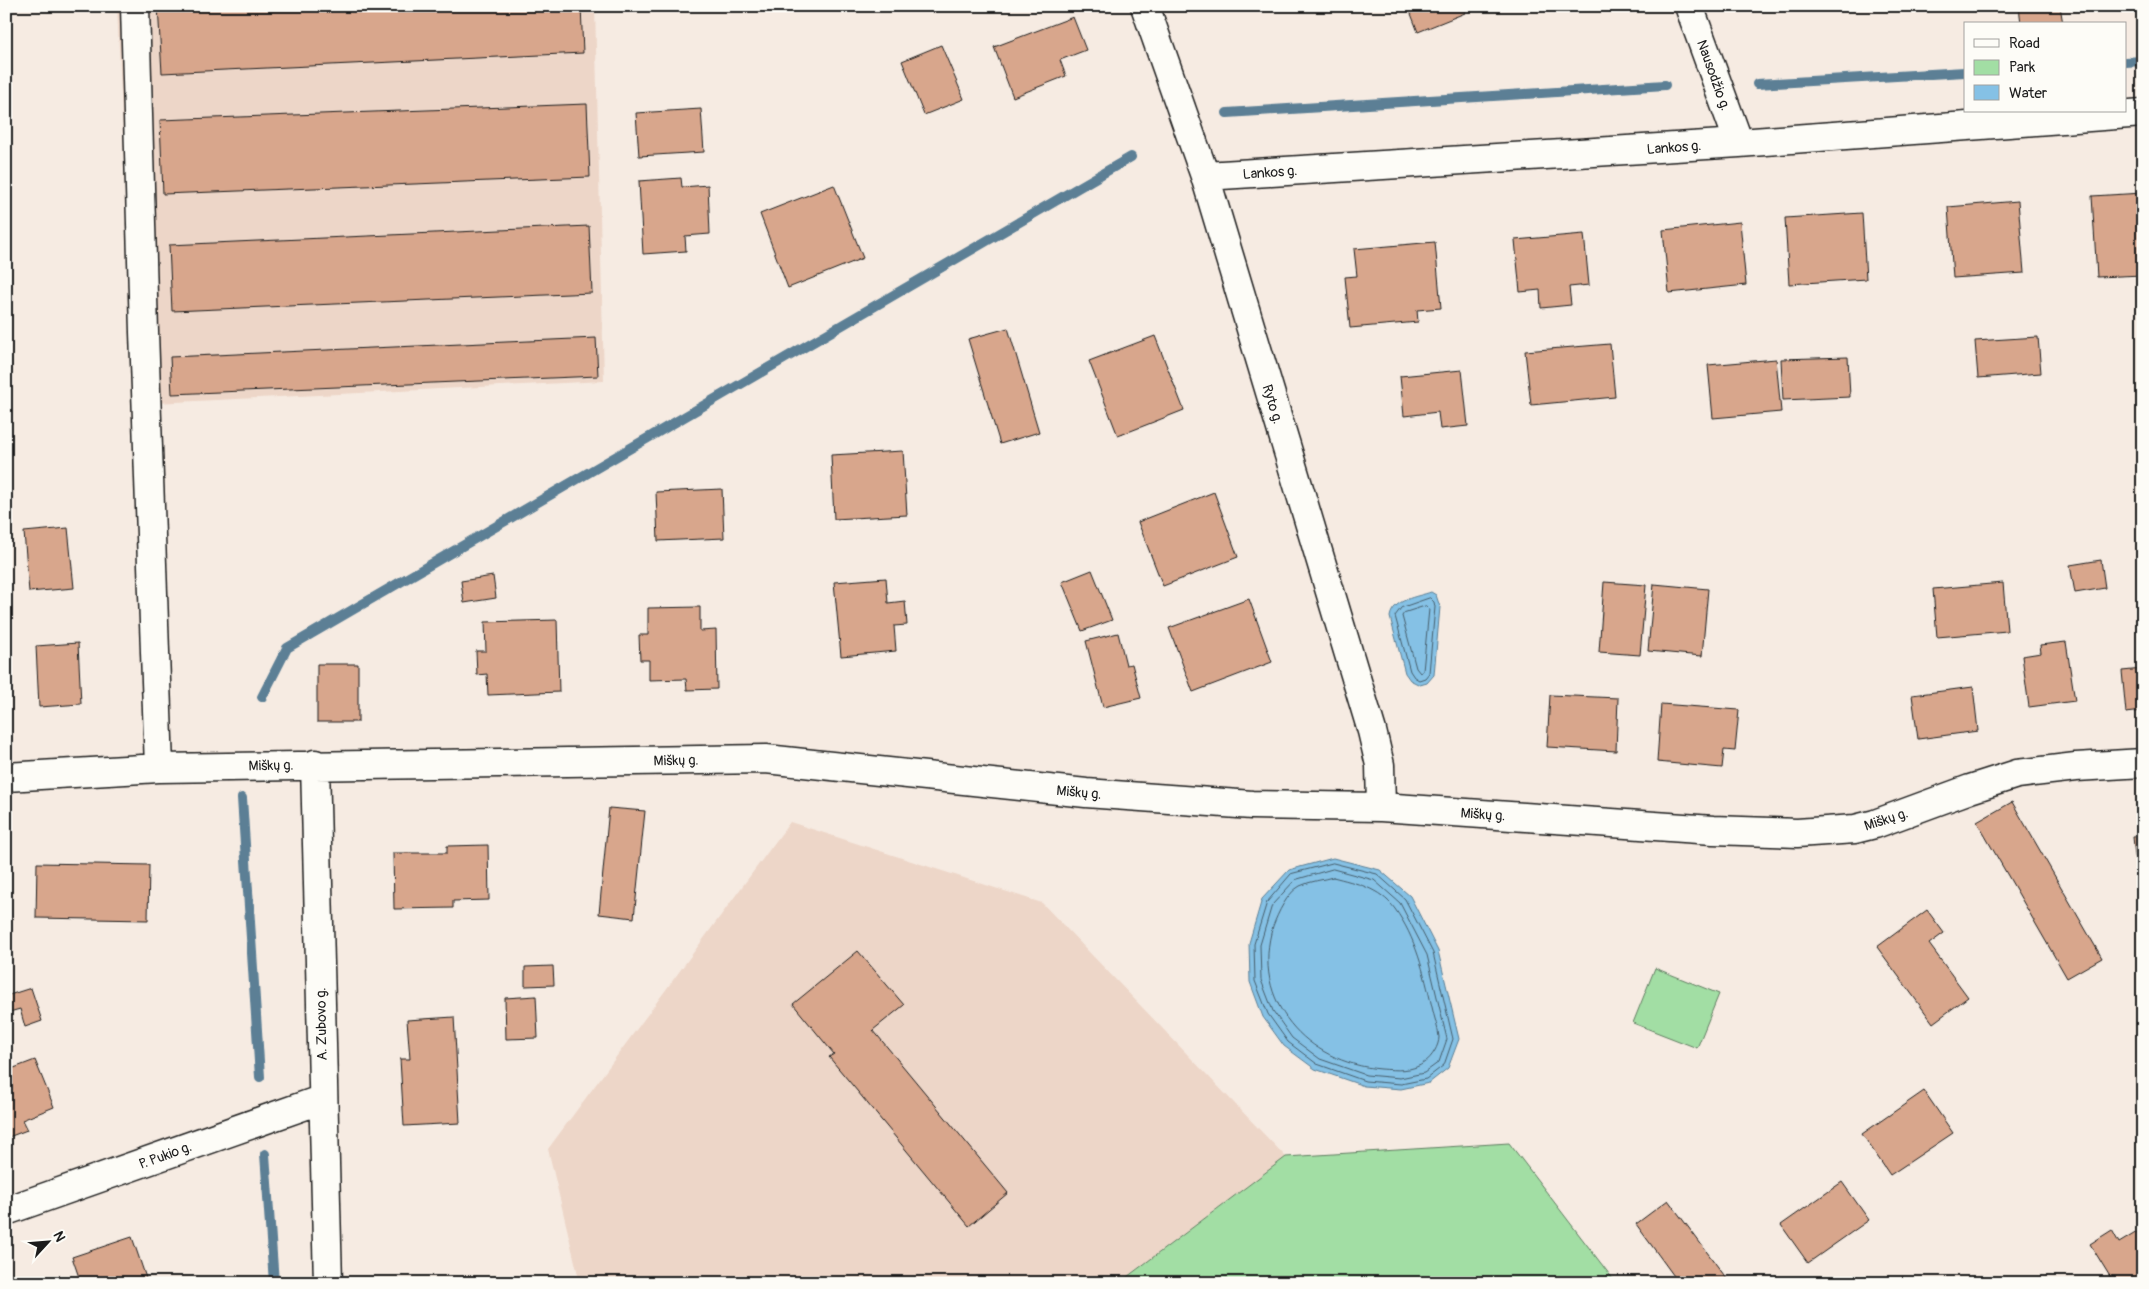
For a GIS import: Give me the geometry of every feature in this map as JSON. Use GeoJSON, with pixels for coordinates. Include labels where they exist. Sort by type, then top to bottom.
{"type":"FeatureCollection","features":[{"type":"Feature","properties":{"kind":"street"},"geometry":{"type":"LineString","coordinates":[[135,6],[159,768]]}},
{"type":"Feature","properties":{"kind":"street","name":"Ryto g."},"geometry":{"type":"LineString","coordinates":[[1145,6],[1205,176],[1372,731],[1380,765],[1381,807]]}},
{"type":"Feature","properties":{"kind":"street","name":"Nausodžio g."},"geometry":{"type":"LineString","coordinates":[[1689,6],[1739,143]]}},
{"type":"Feature","properties":{"kind":"street","name":"Lankos g."},"geometry":{"type":"LineString","coordinates":[[1205,176],[1739,143],[2143,113]]}},
{"type":"Feature","properties":{"kind":"street","name":"Miškų g."},"geometry":{"type":"LineString","coordinates":[[6,777],[159,768],[315,764],[766,759],[1086,793],[1252,804],[1381,807],[1712,830],[1797,833],[1855,829],[1875,824],[1970,789],[2018,774],[2076,767],[2143,763]]}},
{"type":"Feature","properties":{"kind":"street","name":"A. Zubovo g."},"geometry":{"type":"LineString","coordinates":[[315,764],[328,1283]]}},
{"type":"Feature","properties":{"kind":"street","name":"P. Pukio g."},"geometry":{"type":"LineString","coordinates":[[6,1211],[323,1099]]}},
{"type":"Feature","properties":{"kind":"shaded area"},"geometry":{"type":"Polygon","coordinates":[[[117,6],[595,6],[604,381],[135,404],[117,6]]]}},
{"type":"Feature","properties":{"kind":"shaded area"},"geometry":{"type":"Polygon","coordinates":[[[790,822],[1042,903],[1286,1157],[1119,1283],[580,1283],[548,1149],[790,822]]]}},
{"type":"Feature","properties":{"kind":"green space"},"geometry":{"type":"Polygon","coordinates":[[[1655,968],[1719,994],[1697,1048],[1633,1023],[1655,968]]]}},
{"type":"Feature","properties":{"kind":"green space"},"geometry":{"type":"Polygon","coordinates":[[[1509,1143],[1616,1283],[1119,1283],[1286,1157],[1509,1143]]]}},
{"type":"Feature","properties":{"kind":"water"},"geometry":{"type":"Polygon","coordinates":[[[1431,592],[1436,595],[1440,607],[1434,675],[1427,683],[1420,685],[1410,680],[1405,673],[1390,617],[1392,611],[1401,602],[1431,592]]]}},
{"type":"Feature","properties":{"kind":"water"},"geometry":{"type":"Polygon","coordinates":[[[1333,858],[1380,870],[1410,896],[1438,951],[1459,1039],[1448,1068],[1429,1083],[1401,1089],[1364,1086],[1315,1069],[1284,1046],[1263,1017],[1250,982],[1249,943],[1262,899],[1289,870],[1333,858]]]}},
{"type":"Feature","properties":{"kind":"building"},"geometry":{"type":"Polygon","coordinates":[[[158,6],[581,6],[583,53],[162,73],[158,6]]]}},
{"type":"Feature","properties":{"kind":"building"},"geometry":{"type":"Polygon","coordinates":[[[1408,6],[1462,6],[1465,13],[1418,32],[1408,6]]]}},
{"type":"Feature","properties":{"kind":"building"},"geometry":{"type":"Polygon","coordinates":[[[2019,6],[2060,6],[2063,22],[2021,22],[2019,6]]]}},
{"type":"Feature","properties":{"kind":"building"},"geometry":{"type":"Polygon","coordinates":[[[2095,6],[2107,6],[2097,11],[2095,6]]]}},
{"type":"Feature","properties":{"kind":"building"},"geometry":{"type":"Polygon","coordinates":[[[1073,17],[1086,50],[1060,60],[1066,76],[1013,97],[994,47],[1073,17]]]}},
{"type":"Feature","properties":{"kind":"building"},"geometry":{"type":"Polygon","coordinates":[[[941,45],[964,99],[924,115],[902,61],[941,45]]]}},
{"type":"Feature","properties":{"kind":"building"},"geometry":{"type":"Polygon","coordinates":[[[587,104],[590,177],[163,194],[160,120],[587,104]]]}},
{"type":"Feature","properties":{"kind":"building"},"geometry":{"type":"Polygon","coordinates":[[[701,109],[704,152],[639,156],[636,113],[701,109]]]}},
{"type":"Feature","properties":{"kind":"building"},"geometry":{"type":"Polygon","coordinates":[[[681,178],[682,187],[708,185],[710,234],[685,236],[686,251],[643,254],[639,181],[681,178]]]}},
{"type":"Feature","properties":{"kind":"building"},"geometry":{"type":"Polygon","coordinates":[[[834,185],[863,258],[788,288],[760,214],[834,185]]]}},
{"type":"Feature","properties":{"kind":"building"},"geometry":{"type":"Polygon","coordinates":[[[2143,193],[2143,275],[2097,277],[2092,196],[2143,193]]]}},
{"type":"Feature","properties":{"kind":"building"},"geometry":{"type":"Polygon","coordinates":[[[2018,201],[2024,273],[1953,278],[1948,207],[2018,201]]]}},
{"type":"Feature","properties":{"kind":"building"},"geometry":{"type":"Polygon","coordinates":[[[1862,213],[1866,279],[1789,284],[1785,218],[1862,213]]]}},
{"type":"Feature","properties":{"kind":"building"},"geometry":{"type":"Polygon","coordinates":[[[1740,222],[1746,285],[1669,293],[1663,230],[1740,222]]]}},
{"type":"Feature","properties":{"kind":"building"},"geometry":{"type":"Polygon","coordinates":[[[589,226],[592,293],[172,311],[169,245],[589,226]]]}},
{"type":"Feature","properties":{"kind":"building"},"geometry":{"type":"Polygon","coordinates":[[[1584,234],[1589,285],[1569,287],[1571,305],[1541,308],[1540,290],[1520,292],[1515,240],[1584,234]]]}},
{"type":"Feature","properties":{"kind":"building"},"geometry":{"type":"Polygon","coordinates":[[[1435,242],[1441,308],[1417,310],[1418,322],[1350,328],[1345,277],[1357,276],[1354,249],[1435,242]]]}},
{"type":"Feature","properties":{"kind":"building"},"geometry":{"type":"Polygon","coordinates":[[[1008,328],[1039,432],[1000,444],[968,339],[1008,328]]]}},
{"type":"Feature","properties":{"kind":"building"},"geometry":{"type":"Polygon","coordinates":[[[1155,336],[1184,410],[1118,436],[1089,361],[1155,336]]]}},
{"type":"Feature","properties":{"kind":"building"},"geometry":{"type":"Polygon","coordinates":[[[2038,337],[2041,373],[1978,378],[1975,341],[2038,337]]]}},
{"type":"Feature","properties":{"kind":"building"},"geometry":{"type":"Polygon","coordinates":[[[596,338],[598,376],[172,394],[170,357],[596,338]]]}},
{"type":"Feature","properties":{"kind":"building"},"geometry":{"type":"Polygon","coordinates":[[[1610,344],[1615,397],[1531,405],[1525,351],[1610,344]]]}},
{"type":"Feature","properties":{"kind":"building"},"geometry":{"type":"Polygon","coordinates":[[[1848,357],[1850,397],[1783,400],[1781,359],[1848,357]]]}},
{"type":"Feature","properties":{"kind":"building"},"geometry":{"type":"Polygon","coordinates":[[[1776,359],[1781,412],[1713,418],[1708,365],[1776,359]]]}},
{"type":"Feature","properties":{"kind":"building"},"geometry":{"type":"Polygon","coordinates":[[[1462,370],[1468,426],[1440,429],[1438,412],[1404,416],[1400,376],[1462,370]]]}},
{"type":"Feature","properties":{"kind":"building"},"geometry":{"type":"Polygon","coordinates":[[[903,451],[907,515],[834,519],[831,455],[903,451]]]}},
{"type":"Feature","properties":{"kind":"building"},"geometry":{"type":"Polygon","coordinates":[[[722,489],[724,538],[658,541],[656,492],[722,489]]]}},
{"type":"Feature","properties":{"kind":"building"},"geometry":{"type":"Polygon","coordinates":[[[1214,492],[1238,557],[1163,586],[1138,522],[1214,492]]]}},
{"type":"Feature","properties":{"kind":"building"},"geometry":{"type":"Polygon","coordinates":[[[68,528],[74,588],[29,592],[24,532],[68,528]]]}},
{"type":"Feature","properties":{"kind":"building"},"geometry":{"type":"Polygon","coordinates":[[[2101,560],[2105,588],[2075,593],[2070,565],[2101,560]]]}},
{"type":"Feature","properties":{"kind":"building"},"geometry":{"type":"Polygon","coordinates":[[[1092,570],[1112,620],[1082,631],[1062,582],[1092,570]]]}},
{"type":"Feature","properties":{"kind":"building"},"geometry":{"type":"Polygon","coordinates":[[[493,576],[496,598],[464,603],[461,581],[493,576]]]}},
{"type":"Feature","properties":{"kind":"building"},"geometry":{"type":"Polygon","coordinates":[[[886,578],[888,603],[905,601],[907,625],[894,626],[896,651],[841,656],[834,582],[886,578]]]}},
{"type":"Feature","properties":{"kind":"building"},"geometry":{"type":"Polygon","coordinates":[[[1604,582],[1646,585],[1640,655],[1599,652],[1604,582]]]}},
{"type":"Feature","properties":{"kind":"building"},"geometry":{"type":"Polygon","coordinates":[[[2003,583],[2007,631],[1937,637],[1933,589],[2003,583]]]}},
{"type":"Feature","properties":{"kind":"building"},"geometry":{"type":"Polygon","coordinates":[[[1654,584],[1708,589],[1702,656],[1648,651],[1654,584]]]}},
{"type":"Feature","properties":{"kind":"building"},"geometry":{"type":"Polygon","coordinates":[[[1249,599],[1272,662],[1193,692],[1169,628],[1249,599]]]}},
{"type":"Feature","properties":{"kind":"building"},"geometry":{"type":"Polygon","coordinates":[[[700,607],[700,631],[716,630],[717,689],[687,690],[686,679],[649,680],[649,660],[640,660],[639,635],[648,635],[648,608],[700,607]]]}},
{"type":"Feature","properties":{"kind":"building"},"geometry":{"type":"Polygon","coordinates":[[[557,620],[559,692],[488,695],[487,674],[477,675],[476,651],[486,651],[485,622],[557,620]]]}},
{"type":"Feature","properties":{"kind":"building"},"geometry":{"type":"Polygon","coordinates":[[[1118,633],[1126,665],[1132,664],[1141,698],[1103,707],[1086,641],[1118,633]]]}},
{"type":"Feature","properties":{"kind":"building"},"geometry":{"type":"Polygon","coordinates":[[[2066,642],[2075,701],[2029,707],[2022,656],[2041,653],[2040,645],[2066,642]]]}},
{"type":"Feature","properties":{"kind":"building"},"geometry":{"type":"Polygon","coordinates":[[[78,643],[81,704],[39,707],[36,646],[78,643]]]}},
{"type":"Feature","properties":{"kind":"building"},"geometry":{"type":"Polygon","coordinates":[[[317,664],[358,664],[358,722],[317,722],[317,664]]]}},
{"type":"Feature","properties":{"kind":"building"},"geometry":{"type":"Polygon","coordinates":[[[2143,669],[2143,711],[2126,713],[2122,671],[2143,669]]]}},
{"type":"Feature","properties":{"kind":"building"},"geometry":{"type":"Polygon","coordinates":[[[1973,687],[1978,731],[1918,739],[1912,695],[1973,687]]]}},
{"type":"Feature","properties":{"kind":"building"},"geometry":{"type":"Polygon","coordinates":[[[1550,695],[1618,698],[1616,751],[1547,747],[1550,695]]]}},
{"type":"Feature","properties":{"kind":"building"},"geometry":{"type":"Polygon","coordinates":[[[1661,704],[1739,710],[1735,751],[1724,750],[1722,768],[1657,762],[1661,704]]]}},
{"type":"Feature","properties":{"kind":"building"},"geometry":{"type":"Polygon","coordinates":[[[2012,802],[2102,958],[2067,978],[1977,822],[2012,802]]]}},
{"type":"Feature","properties":{"kind":"building"},"geometry":{"type":"Polygon","coordinates":[[[609,808],[645,811],[634,918],[599,914],[609,808]]]}},
{"type":"Feature","properties":{"kind":"building"},"geometry":{"type":"Polygon","coordinates":[[[2143,836],[2143,883],[2138,883],[2133,837],[2143,836]]]}},
{"type":"Feature","properties":{"kind":"building"},"geometry":{"type":"Polygon","coordinates":[[[488,845],[489,900],[453,901],[453,908],[394,909],[393,853],[447,853],[447,846],[488,845]]]}},
{"type":"Feature","properties":{"kind":"building"},"geometry":{"type":"Polygon","coordinates":[[[37,863],[149,865],[148,920],[36,918],[37,863]]]}},
{"type":"Feature","properties":{"kind":"building"},"geometry":{"type":"Polygon","coordinates":[[[1927,910],[1944,933],[1929,944],[1968,997],[1933,1023],[1877,947],[1927,910]]]}},
{"type":"Feature","properties":{"kind":"building"},"geometry":{"type":"Polygon","coordinates":[[[858,951],[904,1005],[873,1030],[1008,1193],[969,1226],[829,1057],[834,1054],[793,1004],[858,951]]]}},
{"type":"Feature","properties":{"kind":"building"},"geometry":{"type":"Polygon","coordinates":[[[553,966],[554,985],[525,986],[525,967],[553,966]]]}},
{"type":"Feature","properties":{"kind":"building"},"geometry":{"type":"Polygon","coordinates":[[[31,988],[42,1021],[25,1027],[20,1009],[6,1013],[6,996],[31,988]]]}},
{"type":"Feature","properties":{"kind":"building"},"geometry":{"type":"Polygon","coordinates":[[[536,996],[538,1038],[506,1039],[505,998],[536,996]]]}},
{"type":"Feature","properties":{"kind":"building"},"geometry":{"type":"Polygon","coordinates":[[[454,1017],[460,1123],[404,1126],[400,1059],[410,1059],[407,1020],[454,1017]]]}},
{"type":"Feature","properties":{"kind":"building"},"geometry":{"type":"Polygon","coordinates":[[[35,1060],[54,1107],[22,1120],[27,1130],[6,1138],[6,1071],[35,1060]]]}},
{"type":"Feature","properties":{"kind":"building"},"geometry":{"type":"Polygon","coordinates":[[[1924,1091],[1953,1133],[1890,1175],[1862,1134],[1924,1091]]]}},
{"type":"Feature","properties":{"kind":"building"},"geometry":{"type":"Polygon","coordinates":[[[1842,1182],[1869,1220],[1808,1263],[1781,1225],[1842,1182]]]}},
{"type":"Feature","properties":{"kind":"building"},"geometry":{"type":"Polygon","coordinates":[[[1668,1200],[1730,1283],[1679,1283],[1636,1224],[1668,1200]]]}},
{"type":"Feature","properties":{"kind":"building"},"geometry":{"type":"Polygon","coordinates":[[[2142,1229],[2143,1265],[2140,1267],[2143,1272],[2143,1283],[2114,1283],[2090,1244],[2112,1230],[2119,1243],[2142,1229]]]}},
{"type":"Feature","properties":{"kind":"building"},"geometry":{"type":"Polygon","coordinates":[[[132,1237],[146,1278],[131,1283],[81,1283],[72,1257],[132,1237]]]}},
{"type":"Feature","properties":{"kind":"waterway"},"geometry":{"type":"LineString","coordinates":[[2126,62],[2143,61]]}},
{"type":"Feature","properties":{"kind":"waterway"},"geometry":{"type":"LineString","coordinates":[[1757,84],[1964,72]]}},
{"type":"Feature","properties":{"kind":"waterway"},"geometry":{"type":"LineString","coordinates":[[1227,113],[1665,85]]}},
{"type":"Feature","properties":{"kind":"waterway"},"geometry":{"type":"LineString","coordinates":[[262,697],[287,648],[1131,157]]}},
{"type":"Feature","properties":{"kind":"waterway"},"geometry":{"type":"LineString","coordinates":[[242,798],[260,1077]]}},
{"type":"Feature","properties":{"kind":"waterway"},"geometry":{"type":"LineString","coordinates":[[265,1154],[274,1283]]}}]}
